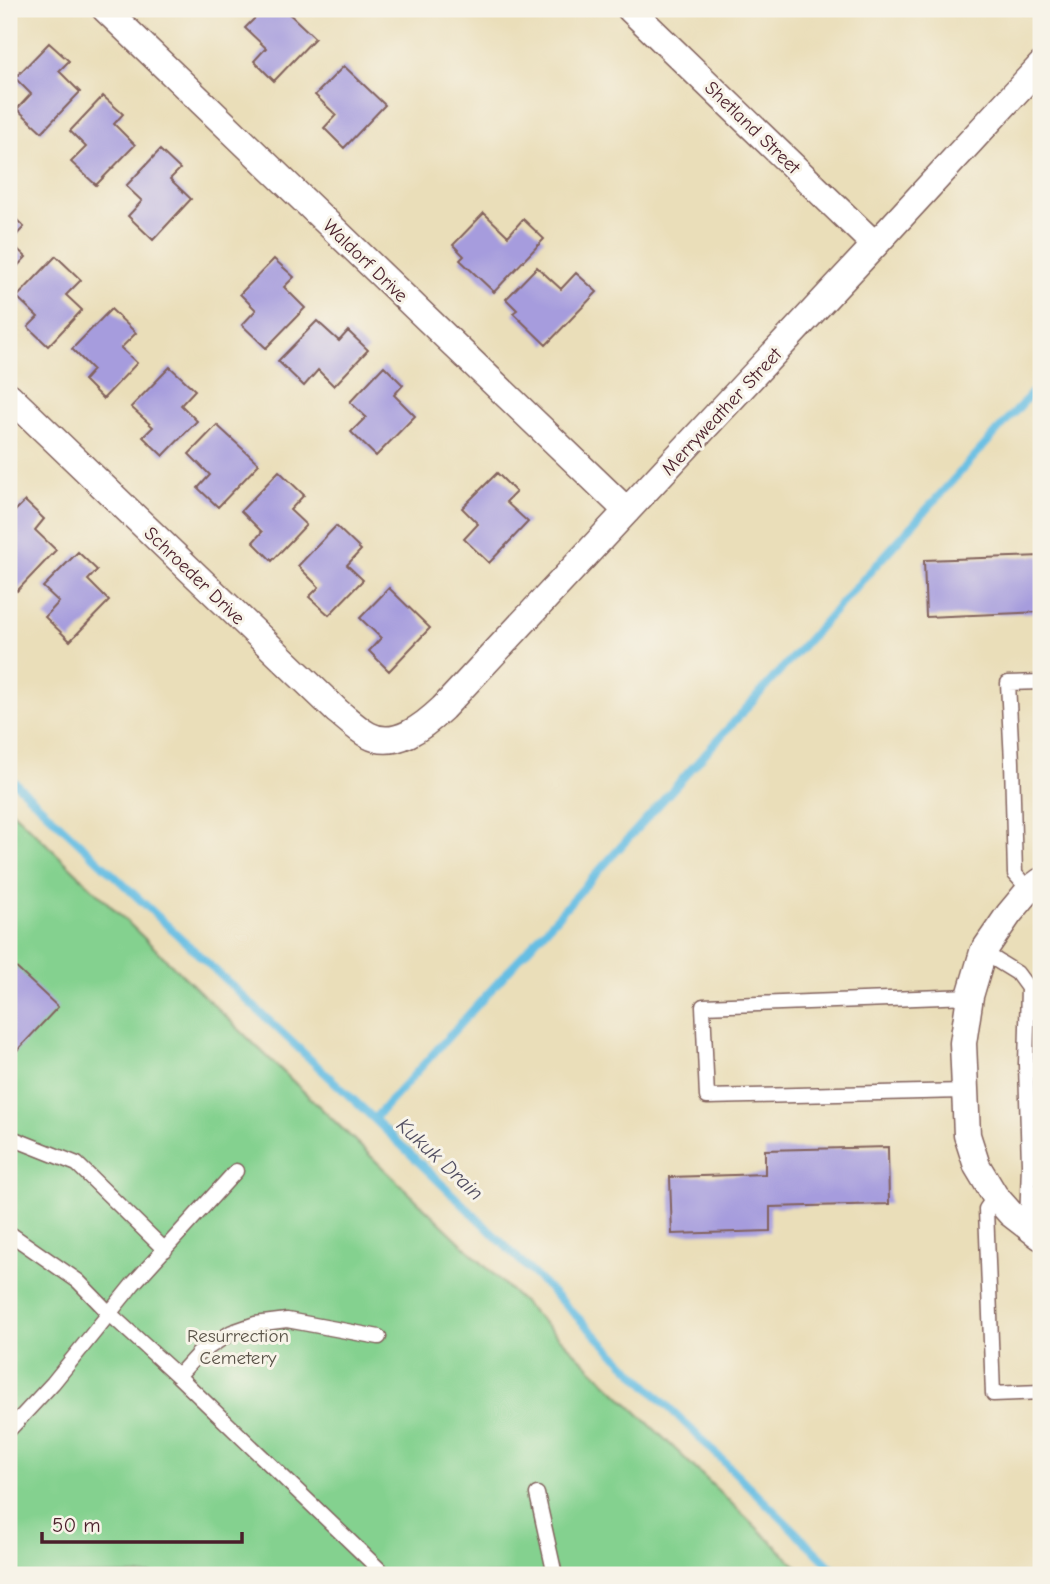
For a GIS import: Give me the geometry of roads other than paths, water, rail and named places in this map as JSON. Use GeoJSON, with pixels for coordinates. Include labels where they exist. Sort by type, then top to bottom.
{"type":"FeatureCollection","features":[{"type":"Feature","properties":{"kind":"street","name":"Waldorf Drive"},"geometry":{"type":"LineString","coordinates":[[105,9],[627,511]]}},
{"type":"Feature","properties":{"kind":"street","name":"Shetland Street"},"geometry":{"type":"LineString","coordinates":[[630,9],[875,245]]}},
{"type":"Feature","properties":{"kind":"street","name":"Merryweather Street"},"geometry":{"type":"LineString","coordinates":[[389,741],[424,726],[443,708],[1041,65]]}},
{"type":"Feature","properties":{"kind":"street","name":"Schroeder Drive"},"geometry":{"type":"LineString","coordinates":[[9,396],[337,711],[370,737],[389,741]]}},
{"type":"Feature","properties":{"kind":"street"},"geometry":{"type":"LineString","coordinates":[[1034,1231],[1011,1214],[995,1196],[977,1166],[967,1135],[963,1043],[970,996],[983,952],[1009,914],[1035,886]]}},
{"type":"Feature","properties":{"kind":"lane"},"geometry":{"type":"LineString","coordinates":[[1035,886],[1015,874],[1013,762],[1008,683],[1041,682]]}},
{"type":"Feature","properties":{"kind":"lane"},"geometry":{"type":"LineString","coordinates":[[983,952],[1017,973],[1028,988],[1026,1065],[1034,1231]]}},
{"type":"Feature","properties":{"kind":"lane"},"geometry":{"type":"LineString","coordinates":[[964,1091],[707,1097],[704,1006],[970,996]]}},
{"type":"Feature","properties":{"kind":"lane"},"geometry":{"type":"LineString","coordinates":[[9,1137],[77,1164],[165,1250]]}},
{"type":"Feature","properties":{"kind":"lane"},"geometry":{"type":"LineString","coordinates":[[9,1430],[53,1383],[109,1313],[236,1171]]}},
{"type":"Feature","properties":{"kind":"lane"},"geometry":{"type":"LineString","coordinates":[[995,1196],[986,1209],[993,1394],[1041,1392]]}},
{"type":"Feature","properties":{"kind":"lane"},"geometry":{"type":"LineString","coordinates":[[9,1233],[78,1281],[385,1575]]}},
{"type":"Feature","properties":{"kind":"lane"},"geometry":{"type":"LineString","coordinates":[[178,1376],[198,1354],[232,1332],[255,1324],[287,1320],[379,1337]]}},
{"type":"Feature","properties":{"kind":"lane"},"geometry":{"type":"LineString","coordinates":[[537,1494],[555,1575]]}},
{"type":"Feature","properties":{"kind":"waterway"},"geometry":{"type":"LineString","coordinates":[[374,1119],[1041,383]]}},
{"type":"Feature","properties":{"kind":"waterway","name":"Kukuk Drain"},"geometry":{"type":"LineString","coordinates":[[9,777],[374,1119],[839,1575]]}},
{"type":"Feature","properties":{"kind":"park label","name":"Resurrection Cemetery"},"geometry":{"type":"Point","coordinates":[238,1346]}}]}
